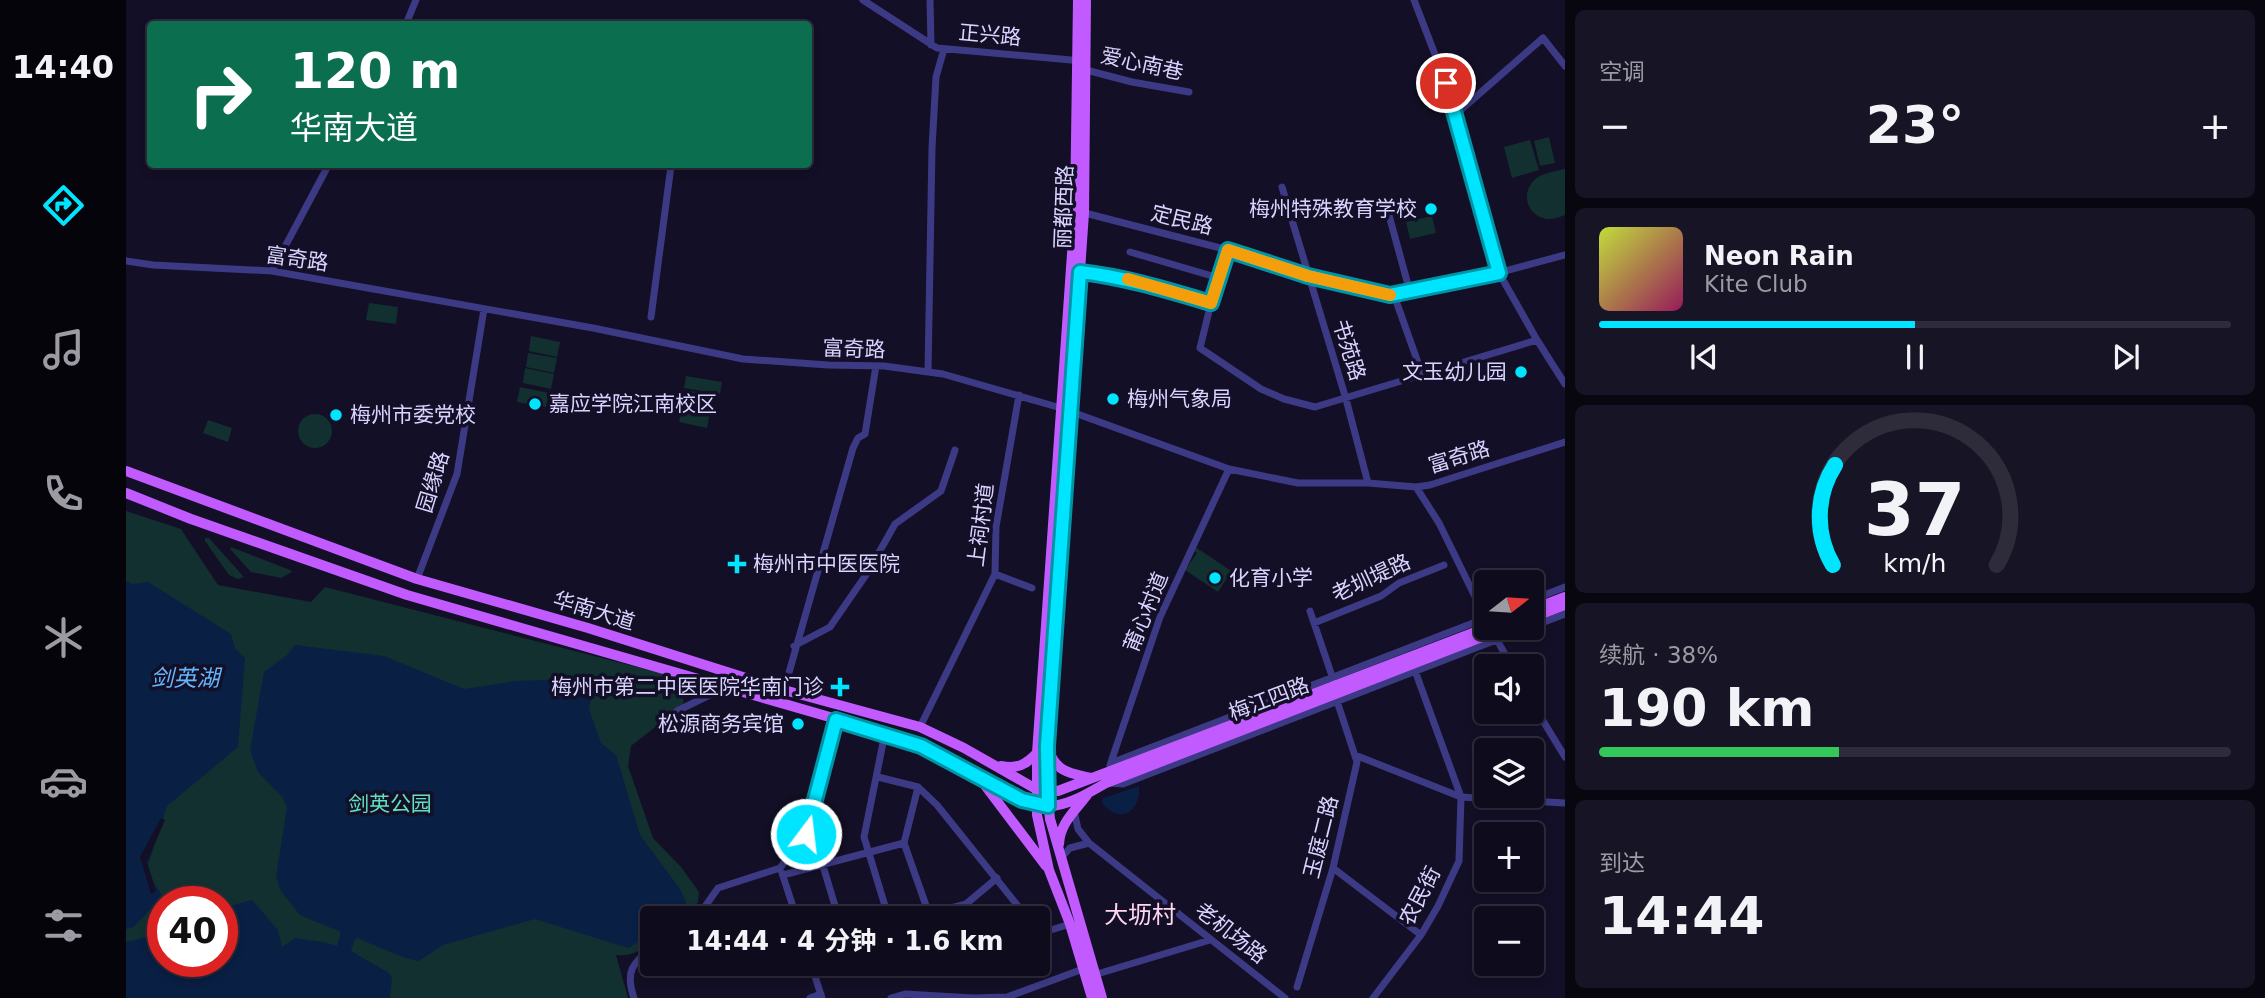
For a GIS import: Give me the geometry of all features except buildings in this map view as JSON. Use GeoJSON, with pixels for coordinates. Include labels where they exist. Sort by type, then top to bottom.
{"type":"FeatureCollection","features":[{"type":"Feature","properties":{"kind":"main road","name":"丽都西路"},"geometry":{"type":"LineString","coordinates":[[1079,0],[1084,64]]}},
{"type":"Feature","properties":{"kind":"main road","name":"丽都西路"},"geometry":{"type":"LineString","coordinates":[[1042,791],[1047,746],[1066,410],[1080,272],[1086,0]]}},
{"type":"Feature","properties":{"kind":"main road","name":"丽都西路"},"geometry":{"type":"LineString","coordinates":[[1042,791],[1037,753],[1080,212]]}},
{"type":"Feature","properties":{"kind":"main road","name":"华南大道"},"geometry":{"type":"LineString","coordinates":[[126,471],[417,579],[588,628],[784,690],[920,727],[1042,791]]}},
{"type":"Feature","properties":{"kind":"main road","name":"华南大道"},"geometry":{"type":"LineString","coordinates":[[126,493],[191,519],[407,595],[885,733],[921,746],[1022,800],[1048,806]]}},
{"type":"Feature","properties":{"kind":"main road"},"geometry":{"type":"LineString","coordinates":[[1544,605],[1565,597]]}},
{"type":"Feature","properties":{"kind":"main road"},"geometry":{"type":"LineString","coordinates":[[1544,613],[1565,605]]}},
{"type":"Feature","properties":{"kind":"main road","name":"梅江四路"},"geometry":{"type":"LineString","coordinates":[[1048,806],[1089,793],[1108,773],[1474,636]]}},
{"type":"Feature","properties":{"kind":"main road","name":"梅江四路"},"geometry":{"type":"LineString","coordinates":[[1042,791],[1058,792],[1091,778],[1336,694],[1474,637]]}},
{"type":"Feature","properties":{"kind":"main road"},"geometry":{"type":"LineString","coordinates":[[741,692],[744,677]]}},
{"type":"Feature","properties":{"kind":"main road"},"geometry":{"type":"LineString","coordinates":[[1047,746],[1057,766],[1070,773],[1091,778]]}},
{"type":"Feature","properties":{"kind":"main road"},"geometry":{"type":"LineString","coordinates":[[991,763],[1005,767],[1023,766],[1037,753]]}},
{"type":"Feature","properties":{"kind":"main road"},"geometry":{"type":"LineString","coordinates":[[977,774],[1049,870]]}},
{"type":"Feature","properties":{"kind":"main road"},"geometry":{"type":"LineString","coordinates":[[1042,791],[1036,803],[1037,815],[1049,870],[1070,924],[1092,998]]}},
{"type":"Feature","properties":{"kind":"main road"},"geometry":{"type":"LineString","coordinates":[[1042,791],[1102,998]]}},
{"type":"Feature","properties":{"kind":"main road"},"geometry":{"type":"LineString","coordinates":[[1060,859],[1060,832],[1089,793]]}},
{"type":"Feature","properties":{"kind":"street"},"geometry":{"type":"LineString","coordinates":[[407,21],[416,0]]}},
{"type":"Feature","properties":{"kind":"street","name":"正兴路"},"geometry":{"type":"LineString","coordinates":[[863,0],[931,45],[944,49],[1084,64]]}},
{"type":"Feature","properties":{"kind":"street"},"geometry":{"type":"LineString","coordinates":[[930,0],[931,45]]}},
{"type":"Feature","properties":{"kind":"street"},"geometry":{"type":"LineString","coordinates":[[1414,0],[1446,83],[1499,273],[1565,384]]}},
{"type":"Feature","properties":{"kind":"street"},"geometry":{"type":"LineString","coordinates":[[1455,115],[1542,38],[1565,66]]}},
{"type":"Feature","properties":{"kind":"street"},"geometry":{"type":"LineString","coordinates":[[928,372],[932,148],[936,78],[944,49]]}},
{"type":"Feature","properties":{"kind":"street","name":"爱心南巷"},"geometry":{"type":"LineString","coordinates":[[1084,64],[1132,82],[1189,92]]}},
{"type":"Feature","properties":{"kind":"street"},"geometry":{"type":"LineString","coordinates":[[272,271],[326,168]]}},
{"type":"Feature","properties":{"kind":"street"},"geometry":{"type":"LineString","coordinates":[[651,317],[671,168]]}},
{"type":"Feature","properties":{"kind":"street","name":"书苑路"},"geometry":{"type":"LineString","coordinates":[[1282,187],[1346,399],[1368,483]]}},
{"type":"Feature","properties":{"kind":"street"},"geometry":{"type":"LineString","coordinates":[[1387,208],[1410,292]]}},
{"type":"Feature","properties":{"kind":"street","name":"定民路"},"geometry":{"type":"LineString","coordinates":[[1080,212],[1228,250],[1308,276],[1390,295],[1499,273],[1565,255]]}},
{"type":"Feature","properties":{"kind":"street"},"geometry":{"type":"LineString","coordinates":[[1228,250],[1200,348],[1261,389],[1284,399],[1315,407],[1537,340]]}},
{"type":"Feature","properties":{"kind":"street"},"geometry":{"type":"LineString","coordinates":[[1130,252],[1219,278]]}},
{"type":"Feature","properties":{"kind":"street","name":"富奇路"},"geometry":{"type":"LineString","coordinates":[[126,261],[153,265],[272,271],[593,328],[743,359],[876,366],[943,373],[1066,410],[1229,469],[1298,483],[1368,483],[1416,487],[1430,485],[1565,442]]}},
{"type":"Feature","properties":{"kind":"street"},"geometry":{"type":"LineString","coordinates":[[1080,272],[1136,281],[1211,303]]}},
{"type":"Feature","properties":{"kind":"street"},"geometry":{"type":"LineString","coordinates":[[1394,295],[1422,374]]}},
{"type":"Feature","properties":{"kind":"street","name":"园缘路"},"geometry":{"type":"LineString","coordinates":[[417,579],[457,474],[484,309]]}},
{"type":"Feature","properties":{"kind":"street"},"geometry":{"type":"LineString","coordinates":[[784,690],[853,448],[858,438],[865,434],[876,366]]}},
{"type":"Feature","properties":{"kind":"street","name":"上祠村道"},"geometry":{"type":"LineString","coordinates":[[920,727],[995,574],[996,527],[1019,395]]}},
{"type":"Feature","properties":{"kind":"street"},"geometry":{"type":"LineString","coordinates":[[791,648],[830,627],[895,524],[941,491],[955,450]]}},
{"type":"Feature","properties":{"kind":"street","name":"莆心村道"},"geometry":{"type":"LineString","coordinates":[[1108,773],[1160,617],[1229,469]]}},
{"type":"Feature","properties":{"kind":"street"},"geometry":{"type":"LineString","coordinates":[[1416,487],[1439,523],[1474,594]]}},
{"type":"Feature","properties":{"kind":"street","name":"老圳堤路"},"geometry":{"type":"LineString","coordinates":[[1314,623],[1381,596],[1399,583],[1444,565]]}},
{"type":"Feature","properties":{"kind":"street"},"geometry":{"type":"LineString","coordinates":[[995,574],[1032,588]]}},
{"type":"Feature","properties":{"kind":"street"},"geometry":{"type":"LineString","coordinates":[[1544,595],[1565,587]]}},
{"type":"Feature","properties":{"kind":"street","name":"玉庭二路"},"geometry":{"type":"LineString","coordinates":[[1297,987],[1333,868],[1357,762],[1310,611]]}},
{"type":"Feature","properties":{"kind":"street"},"geometry":{"type":"LineString","coordinates":[[1544,622],[1565,614]]}},
{"type":"Feature","properties":{"kind":"street"},"geometry":{"type":"LineString","coordinates":[[1108,773],[1474,624]]}},
{"type":"Feature","properties":{"kind":"street"},"geometry":{"type":"LineString","coordinates":[[1108,773],[1123,784],[1495,640]]}},
{"type":"Feature","properties":{"kind":"street"},"geometry":{"type":"LineString","coordinates":[[1413,664],[1461,797]]}},
{"type":"Feature","properties":{"kind":"street"},"geometry":{"type":"LineString","coordinates":[[677,711],[724,688]]}},
{"type":"Feature","properties":{"kind":"street"},"geometry":{"type":"LineString","coordinates":[[781,872],[806,834],[836,720]]}},
{"type":"Feature","properties":{"kind":"street"},"geometry":{"type":"LineString","coordinates":[[1544,722],[1565,757]]}},
{"type":"Feature","properties":{"kind":"street"},"geometry":{"type":"LineString","coordinates":[[885,733],[864,837],[885,906]]}},
{"type":"Feature","properties":{"kind":"street"},"geometry":{"type":"LineString","coordinates":[[1355,755],[1461,797],[1565,803]]}},
{"type":"Feature","properties":{"kind":"street"},"geometry":{"type":"LineString","coordinates":[[878,777],[918,788],[937,805],[1018,906]]}},
{"type":"Feature","properties":{"kind":"street"},"geometry":{"type":"LineString","coordinates":[[918,788],[904,843],[929,914],[965,904],[997,878]]}},
{"type":"Feature","properties":{"kind":"street","name":"农民街"},"geometry":{"type":"LineString","coordinates":[[1373,998],[1421,935],[1459,860],[1461,797]]}},
{"type":"Feature","properties":{"kind":"street"},"geometry":{"type":"LineString","coordinates":[[1060,859],[1070,848],[1089,843],[1078,829],[1074,811]]}},
{"type":"Feature","properties":{"kind":"street"},"geometry":{"type":"LineString","coordinates":[[705,906],[718,888],[781,872],[823,866],[904,843]]}},
{"type":"Feature","properties":{"kind":"street","name":"老机场路"},"geometry":{"type":"LineString","coordinates":[[1089,843],[1285,998]]}},
{"type":"Feature","properties":{"kind":"street"},"geometry":{"type":"LineString","coordinates":[[823,866],[835,906]]}},
{"type":"Feature","properties":{"kind":"street"},"geometry":{"type":"LineString","coordinates":[[1333,868],[1421,935]]}},
{"type":"Feature","properties":{"kind":"street"},"geometry":{"type":"LineString","coordinates":[[781,872],[793,906]]}},
{"type":"Feature","properties":{"kind":"street"},"geometry":{"type":"LineString","coordinates":[[1050,930],[1070,924]]}},
{"type":"Feature","properties":{"kind":"street"},"geometry":{"type":"LineString","coordinates":[[1094,975],[1210,940]]}},
{"type":"Feature","properties":{"kind":"street"},"geometry":{"type":"LineString","coordinates":[[634,998],[629,980],[631,969],[640,957]]}},
{"type":"Feature","properties":{"kind":"street"},"geometry":{"type":"LineString","coordinates":[[891,998],[905,994],[1007,997],[1083,969]]}},
{"type":"Feature","properties":{"kind":"street"},"geometry":{"type":"LineString","coordinates":[[810,998],[821,996],[814,976]]}},
{"type":"Feature","properties":{"kind":"green space"},"geometry":{"type":"Polygon","coordinates":[[[1549,137],[1555,163],[1540,166],[1534,141],[1549,137]]]}},
{"type":"Feature","properties":{"kind":"green space"},"geometry":{"type":"Polygon","coordinates":[[[1530,140],[1539,170],[1512,178],[1504,147],[1530,140]]]}},
{"type":"Feature","properties":{"kind":"green space"},"geometry":{"type":"Polygon","coordinates":[[[1565,169],[1565,215],[1550,219],[1540,217],[1530,208],[1528,189],[1538,177],[1565,169]]]}},
{"type":"Feature","properties":{"kind":"green space"},"geometry":{"type":"Polygon","coordinates":[[[1432,216],[1436,233],[1410,239],[1406,222],[1432,216]]]}},
{"type":"Feature","properties":{"kind":"green space"},"geometry":{"type":"Polygon","coordinates":[[[369,303],[398,307],[396,324],[366,320],[369,303]]]}},
{"type":"Feature","properties":{"kind":"green space"},"geometry":{"type":"Polygon","coordinates":[[[531,336],[560,342],[557,357],[529,351],[531,336]]]}},
{"type":"Feature","properties":{"kind":"green space"},"geometry":{"type":"Polygon","coordinates":[[[528,353],[557,358],[554,373],[526,367],[528,353]]]}},
{"type":"Feature","properties":{"kind":"green space"},"geometry":{"type":"Polygon","coordinates":[[[525,368],[554,374],[551,389],[523,383],[525,368]]]}},
{"type":"Feature","properties":{"kind":"green space"},"geometry":{"type":"Polygon","coordinates":[[[686,376],[722,382],[720,394],[684,388],[686,376]]]}},
{"type":"Feature","properties":{"kind":"green space"},"geometry":{"type":"Polygon","coordinates":[[[520,387],[549,393],[546,407],[517,402],[520,387]]]}},
{"type":"Feature","properties":{"kind":"green space"},"geometry":{"type":"Polygon","coordinates":[[[685,390],[713,395],[710,410],[682,405],[685,390]]]}},
{"type":"Feature","properties":{"kind":"green space"},"geometry":{"type":"Polygon","coordinates":[[[682,408],[710,413],[707,428],[679,422],[682,408]]]}},
{"type":"Feature","properties":{"kind":"green space"},"geometry":{"type":"Polygon","coordinates":[[[315,414],[327,419],[332,431],[327,443],[315,448],[303,443],[298,431],[303,419],[315,414]]]}},
{"type":"Feature","properties":{"kind":"green space"},"geometry":{"type":"Polygon","coordinates":[[[208,420],[232,428],[228,442],[203,433],[208,420]]]}},
{"type":"Feature","properties":{"kind":"green space","name":"剑英公园"},"geometry":{"type":"Polygon","coordinates":[[[126,511],[181,529],[218,585],[311,602],[325,587],[684,679],[683,714],[658,725],[631,746],[628,766],[653,838],[681,867],[699,892],[698,902],[695,906],[640,906],[640,950],[616,955],[628,998],[126,998],[126,511]]]}},
{"type":"Feature","properties":{"kind":"green space"},"geometry":{"type":"Polygon","coordinates":[[[205,538],[209,538],[244,577],[238,579],[229,575],[205,538]]]}},
{"type":"Feature","properties":{"kind":"green space"},"geometry":{"type":"Polygon","coordinates":[[[1194,546],[1237,575],[1235,579],[1229,575],[1218,592],[1185,570],[1197,553],[1192,550],[1194,546]]]}},
{"type":"Feature","properties":{"kind":"green space"},"geometry":{"type":"Polygon","coordinates":[[[231,547],[292,572],[281,578],[251,572],[231,547]]]}},
{"type":"Feature","properties":{"kind":"water","name":"剑英湖"},"geometry":{"type":"Polygon","coordinates":[[[126,581],[132,584],[148,582],[231,634],[235,648],[245,658],[238,747],[167,806],[148,865],[156,886],[147,886],[147,913],[134,927],[126,929],[126,581]]]}},
{"type":"Feature","properties":{"kind":"water","name":"剑英湖"},"geometry":{"type":"Polygon","coordinates":[[[295,645],[384,656],[464,689],[516,681],[581,682],[589,692],[589,709],[601,743],[616,755],[640,835],[680,889],[686,902],[683,906],[640,906],[640,941],[628,948],[535,919],[443,945],[419,961],[355,939],[351,951],[392,977],[390,998],[126,998],[126,942],[147,937],[147,977],[238,977],[238,904],[252,900],[278,930],[282,947],[295,938],[337,946],[341,932],[300,915],[281,891],[276,877],[287,807],[283,798],[258,772],[250,750],[264,672],[287,655],[295,645]]]}},
{"type":"Feature","properties":{"kind":"water"},"geometry":{"type":"Polygon","coordinates":[[[1139,786],[1137,803],[1128,812],[1116,813],[1102,803],[1103,798],[1139,786]]]}},
{"type":"Feature","properties":{"kind":"pier"},"geometry":{"type":"Polygon","coordinates":[[[161,818],[165,820],[147,862],[154,886],[149,886],[140,857],[161,818]]]}},
{"type":"Feature","properties":{"kind":"slow traffic"},"geometry":{"type":"LineString","coordinates":[[1128,279],[1211,303],[1228,250],[1308,276],[1390,295]]}},
{"type":"Feature","properties":{"kind":"place","name":"梅州特殊教育学校"},"geometry":{"type":"Point","coordinates":[1431,209]}},
{"type":"Feature","properties":{"kind":"place","name":"文玉幼儿园"},"geometry":{"type":"Point","coordinates":[1521,372]}},
{"type":"Feature","properties":{"kind":"place","name":"梅州气象局"},"geometry":{"type":"Point","coordinates":[1113,399]}},
{"type":"Feature","properties":{"kind":"place","name":"嘉应学院江南校区"},"geometry":{"type":"Point","coordinates":[535,404]}},
{"type":"Feature","properties":{"kind":"place","name":"梅州市委党校"},"geometry":{"type":"Point","coordinates":[336,415]}},
{"type":"Feature","properties":{"kind":"place","name":"梅州市中医医院"},"geometry":{"type":"Point","coordinates":[737,564]}},
{"type":"Feature","properties":{"kind":"place","name":"化育小学"},"geometry":{"type":"Point","coordinates":[1215,578]}},
{"type":"Feature","properties":{"kind":"place","name":"梅州市第二中医医院华南门诊"},"geometry":{"type":"Point","coordinates":[840,687]}},
{"type":"Feature","properties":{"kind":"place","name":"松源商务宾馆"},"geometry":{"type":"Point","coordinates":[798,724]}},
{"type":"Feature","properties":{"kind":"district","name":"大坜村"},"geometry":{"type":"Point","coordinates":[1140,915]}},
{"type":"Feature","properties":{"kind":"route"},"geometry":{"type":"LineString","coordinates":[[806,834],[836,720],[921,746],[1022,800],[1048,806],[1047,746],[1080,272],[1136,281],[1211,303],[1228,250],[1308,276],[1390,295],[1499,273],[1446,83]]}}]}
